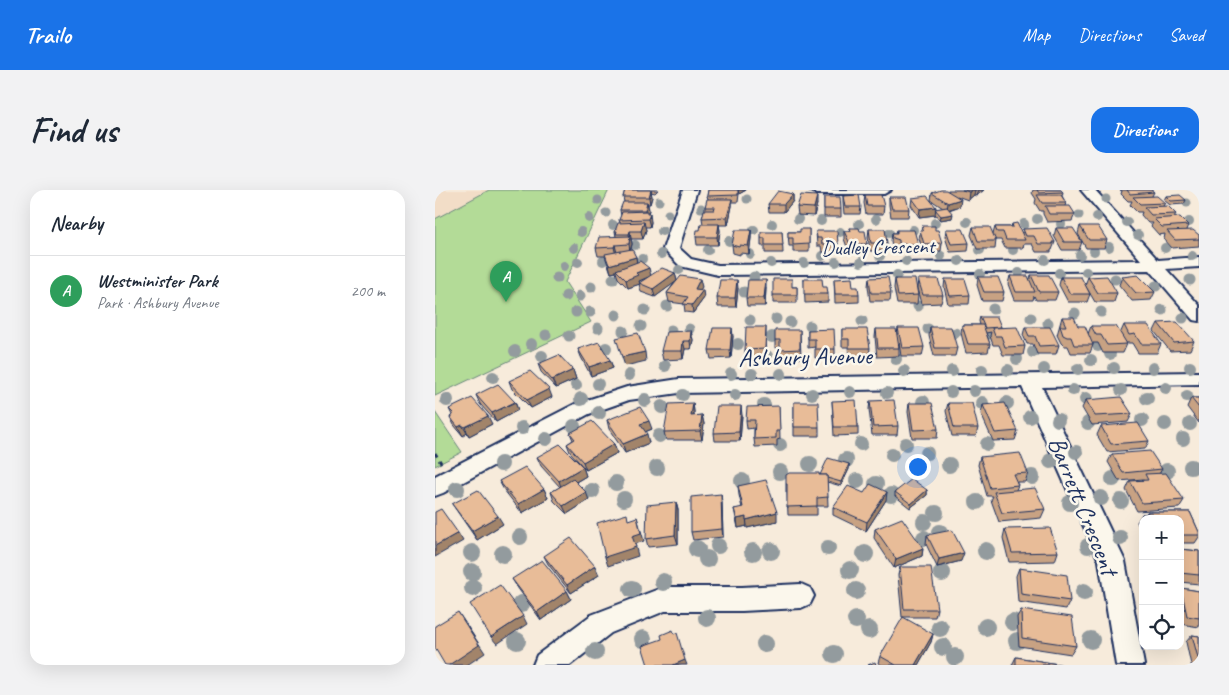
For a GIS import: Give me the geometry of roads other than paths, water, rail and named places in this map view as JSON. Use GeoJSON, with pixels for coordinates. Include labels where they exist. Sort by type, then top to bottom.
{"type":"FeatureCollection","features":[{"type":"Feature","properties":{"kind":"street","name":"Dudley Crescent"},"geometry":{"type":"LineString","coordinates":[[690,190],[671,249],[686,263],[718,270],[1154,265]]}},
{"type":"Feature","properties":{"kind":"street"},"geometry":{"type":"LineString","coordinates":[[817,190],[884,190]]}},
{"type":"Feature","properties":{"kind":"street"},"geometry":{"type":"LineString","coordinates":[[1088,190],[1199,316]]}},
{"type":"Feature","properties":{"kind":"street"},"geometry":{"type":"LineString","coordinates":[[1154,265],[1199,262]]}},
{"type":"Feature","properties":{"kind":"street","name":"Ashbury Avenue"},"geometry":{"type":"LineString","coordinates":[[435,487],[582,409],[627,394],[679,386],[1199,378]]}},
{"type":"Feature","properties":{"kind":"street","name":"Barrett Crescent"},"geometry":{"type":"LineString","coordinates":[[1029,380],[1112,561],[1129,665]]}},
{"type":"Feature","properties":{"kind":"street"},"geometry":{"type":"LineString","coordinates":[[547,665],[601,624],[664,599],[742,599],[801,596]]}},
{"type":"Feature","properties":{"kind":"place","name":"Westminister Park"},"geometry":{"type":"Point","coordinates":[506,302]}}]}
